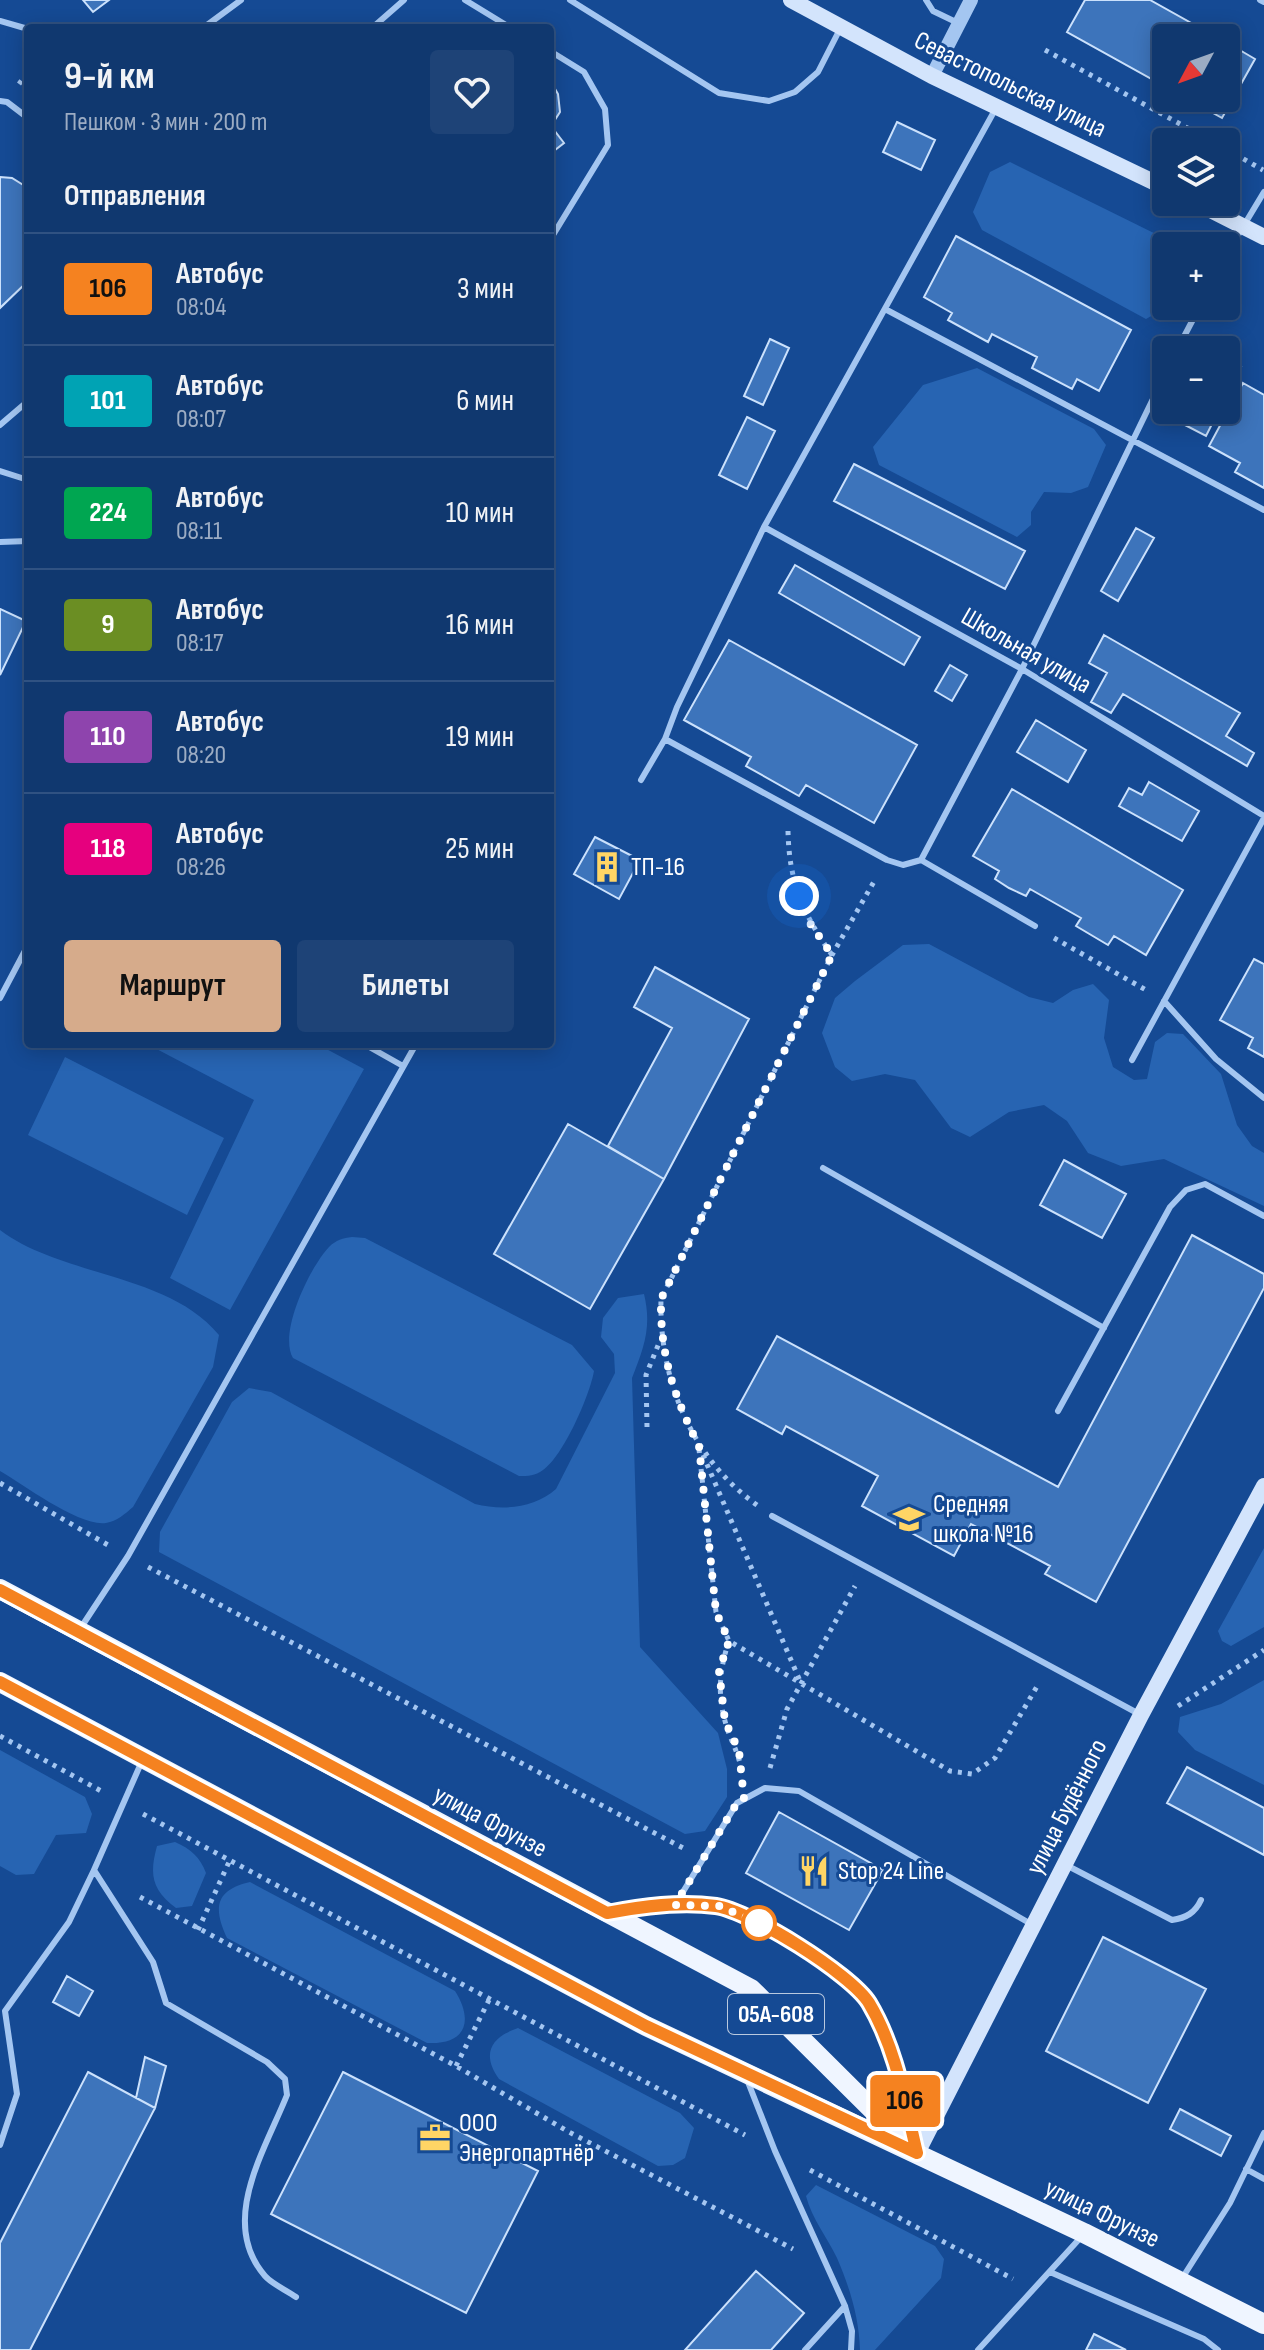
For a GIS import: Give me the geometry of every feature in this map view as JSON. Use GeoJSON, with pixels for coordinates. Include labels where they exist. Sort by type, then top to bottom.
{"type":"FeatureCollection","features":[{"type":"Feature","properties":{"kind":"main road","name":"Севастопольская улица"},"geometry":{"type":"LineString","coordinates":[[791,0],[932,76],[1152,181]]}},
{"type":"Feature","properties":{"kind":"main road"},"geometry":{"type":"LineString","coordinates":[[1223,216],[1264,237]]}},
{"type":"Feature","properties":{"kind":"main road","name":"улица Будённого"},"geometry":{"type":"LineString","coordinates":[[917,2153],[1141,1715],[1264,1486]]}},
{"type":"Feature","properties":{"kind":"main road","name":"улица Фрунзе"},"geometry":{"type":"LineString","coordinates":[[0,1589],[751,1989],[917,2153]]}},
{"type":"Feature","properties":{"kind":"main road","name":"улица Фрунзе"},"geometry":{"type":"LineString","coordinates":[[0,1682],[646,2026],[1084,2233],[1264,2324]]}},
{"type":"Feature","properties":{"kind":"street"},"geometry":{"type":"LineString","coordinates":[[932,76],[971,0]]}},
{"type":"Feature","properties":{"kind":"lane"},"geometry":{"type":"LineString","coordinates":[[208,24],[241,0]]}},
{"type":"Feature","properties":{"kind":"lane"},"geometry":{"type":"LineString","coordinates":[[377,24],[404,0]]}},
{"type":"Feature","properties":{"kind":"lane"},"geometry":{"type":"LineString","coordinates":[[465,0],[504,24]]}},
{"type":"Feature","properties":{"kind":"lane"},"geometry":{"type":"LineString","coordinates":[[570,0],[719,93],[769,101],[795,92],[818,72],[841,27]]}},
{"type":"Feature","properties":{"kind":"lane"},"geometry":{"type":"LineString","coordinates":[[926,0],[933,11],[959,24]]}},
{"type":"Feature","properties":{"kind":"lane"},"geometry":{"type":"LineString","coordinates":[[0,21],[24,28]]}},
{"type":"Feature","properties":{"kind":"lane"},"geometry":{"type":"LineString","coordinates":[[554,53],[584,72],[605,109],[608,145],[554,233]]}},
{"type":"Feature","properties":{"kind":"lane"},"geometry":{"type":"LineString","coordinates":[[0,101],[7,102],[24,115]]}},
{"type":"Feature","properties":{"kind":"lane"},"geometry":{"type":"LineString","coordinates":[[641,780],[665,739],[677,707],[764,527],[998,105]]}},
{"type":"Feature","properties":{"kind":"lane"},"geometry":{"type":"LineString","coordinates":[[1238,232],[1264,192]]}},
{"type":"Feature","properties":{"kind":"lane"},"geometry":{"type":"LineString","coordinates":[[885,309],[1264,510]]}},
{"type":"Feature","properties":{"kind":"lane"},"geometry":{"type":"LineString","coordinates":[[921,860],[1022,669],[1152,400]]}},
{"type":"Feature","properties":{"kind":"lane"},"geometry":{"type":"LineString","coordinates":[[0,425],[24,404]]}},
{"type":"Feature","properties":{"kind":"lane"},"geometry":{"type":"LineString","coordinates":[[0,471],[24,479]]}},
{"type":"Feature","properties":{"kind":"lane","name":"Школьная улица"},"geometry":{"type":"LineString","coordinates":[[764,527],[1022,669],[1264,817]]}},
{"type":"Feature","properties":{"kind":"lane"},"geometry":{"type":"LineString","coordinates":[[0,542],[24,541]]}},
{"type":"Feature","properties":{"kind":"lane"},"geometry":{"type":"LineString","coordinates":[[665,739],[887,860],[903,865],[921,860],[1035,926]]}},
{"type":"Feature","properties":{"kind":"lane"},"geometry":{"type":"LineString","coordinates":[[1132,1060],[1264,817]]}},
{"type":"Feature","properties":{"kind":"lane"},"geometry":{"type":"LineString","coordinates":[[0,998],[24,953]]}},
{"type":"Feature","properties":{"kind":"lane"},"geometry":{"type":"LineString","coordinates":[[1164,1001],[1216,1059],[1264,1098]]}},
{"type":"Feature","properties":{"kind":"lane"},"geometry":{"type":"LineString","coordinates":[[371,1048],[403,1066]]}},
{"type":"Feature","properties":{"kind":"lane"},"geometry":{"type":"LineString","coordinates":[[78,1631],[101,1602],[128,1556],[414,1048]]}},
{"type":"Feature","properties":{"kind":"lane"},"geometry":{"type":"LineString","coordinates":[[823,1168],[1104,1328]]}},
{"type":"Feature","properties":{"kind":"lane"},"geometry":{"type":"LineString","coordinates":[[1058,1411],[1170,1207],[1186,1190],[1205,1184],[1264,1216]]}},
{"type":"Feature","properties":{"kind":"lane"},"geometry":{"type":"LineString","coordinates":[[772,1516],[1141,1715]]}},
{"type":"Feature","properties":{"kind":"lane"},"geometry":{"type":"LineString","coordinates":[[0,2145],[17,2094],[2,2012],[69,1922],[144,1758]]}},
{"type":"Feature","properties":{"kind":"lane"},"geometry":{"type":"LineString","coordinates":[[675,1905],[737,1803],[765,1788],[799,1791],[1033,1926]]}},
{"type":"Feature","properties":{"kind":"lane"},"geometry":{"type":"LineString","coordinates":[[1065,1864],[1172,1920],[1183,1919],[1196,1910],[1201,1900]]}},
{"type":"Feature","properties":{"kind":"lane"},"geometry":{"type":"LineString","coordinates":[[94,1870],[153,1962],[166,2003],[267,2062],[285,2079],[287,2095],[248,2191],[243,2235],[265,2276],[296,2297]]}},
{"type":"Feature","properties":{"kind":"lane"},"geometry":{"type":"LineString","coordinates":[[607,1913],[654,1904],[719,1906],[761,1924],[841,1973],[868,2002],[891,2055],[917,2153]]}},
{"type":"Feature","properties":{"kind":"lane"},"geometry":{"type":"LineString","coordinates":[[746,2075],[775,2151],[845,2306],[852,2331],[851,2350]]}},
{"type":"Feature","properties":{"kind":"lane"},"geometry":{"type":"LineString","coordinates":[[1180,2281],[1202,2252],[1264,2133]]}},
{"type":"Feature","properties":{"kind":"lane"},"geometry":{"type":"LineString","coordinates":[[1246,2169],[1264,2179]]}},
{"type":"Feature","properties":{"kind":"lane"},"geometry":{"type":"LineString","coordinates":[[978,2350],[1035,2291],[1084,2233]]}},
{"type":"Feature","properties":{"kind":"lane"},"geometry":{"type":"LineString","coordinates":[[1050,2272],[1204,2339],[1218,2350]]}},
{"type":"Feature","properties":{"kind":"lane"},"geometry":{"type":"LineString","coordinates":[[805,2350],[845,2306]]}},
{"type":"Feature","properties":{"kind":"path"},"geometry":{"type":"LineString","coordinates":[[1045,50],[1187,128]]}},
{"type":"Feature","properties":{"kind":"path"},"geometry":{"type":"LineString","coordinates":[[1240,157],[1264,170]]}},
{"type":"Feature","properties":{"kind":"path"},"geometry":{"type":"LineString","coordinates":[[793,810],[788,827],[793,876],[805,916],[832,955]]}},
{"type":"Feature","properties":{"kind":"path"},"geometry":{"type":"LineString","coordinates":[[801,1682],[687,1422],[660,1341],[661,1299],[832,955],[887,860]]}},
{"type":"Feature","properties":{"kind":"path"},"geometry":{"type":"LineString","coordinates":[[1035,926],[1164,1001]]}},
{"type":"Feature","properties":{"kind":"path"},"geometry":{"type":"LineString","coordinates":[[647,1427],[646,1375],[660,1341]]}},
{"type":"Feature","properties":{"kind":"path"},"geometry":{"type":"LineString","coordinates":[[699,1446],[735,1489],[772,1516]]}},
{"type":"Feature","properties":{"kind":"path"},"geometry":{"type":"LineString","coordinates":[[699,1446],[716,1612],[729,1641],[950,1771],[972,1774],[995,1758],[1049,1665]]}},
{"type":"Feature","properties":{"kind":"path"},"geometry":{"type":"LineString","coordinates":[[0,1483],[128,1556],[703,1859]]}},
{"type":"Feature","properties":{"kind":"path"},"geometry":{"type":"LineString","coordinates":[[765,1788],[787,1709],[866,1567]]}},
{"type":"Feature","properties":{"kind":"path"},"geometry":{"type":"LineString","coordinates":[[729,1641],[719,1671],[725,1721],[739,1751],[744,1799]]}},
{"type":"Feature","properties":{"kind":"path"},"geometry":{"type":"LineString","coordinates":[[1141,1715],[1167,1712],[1190,1700],[1264,1650]]}},
{"type":"Feature","properties":{"kind":"path"},"geometry":{"type":"LineString","coordinates":[[0,1736],[229,1862],[1035,2291]]}},
{"type":"Feature","properties":{"kind":"path"},"geometry":{"type":"LineString","coordinates":[[198,1930],[229,1862]]}},
{"type":"Feature","properties":{"kind":"path"},"geometry":{"type":"LineString","coordinates":[[94,1870],[198,1930],[456,2066],[569,2132],[828,2268]]}},
{"type":"Feature","properties":{"kind":"path"},"geometry":{"type":"LineString","coordinates":[[456,2066],[489,2000]]}},
{"type":"Feature","properties":{"kind":"shaded area"},"geometry":{"type":"Polygon","coordinates":[[[1010,162],[1152,232],[1152,316],[1146,319],[982,230],[973,212],[990,172],[1010,162]]]}},
{"type":"Feature","properties":{"kind":"shaded area"},"geometry":{"type":"Polygon","coordinates":[[[977,368],[1094,429],[1106,445],[1088,487],[1071,493],[1044,492],[1031,512],[1031,525],[1017,537],[879,465],[873,447],[923,385],[977,368]]]}},
{"type":"Feature","properties":{"kind":"shaded area"},"geometry":{"type":"Polygon","coordinates":[[[929,944],[1029,997],[1053,1003],[1073,990],[1093,984],[1109,1000],[1104,1038],[1113,1067],[1134,1080],[1147,1079],[1155,1042],[1167,1033],[1183,1034],[1221,1074],[1237,1125],[1252,1146],[1264,1153],[1264,1206],[1164,1159],[1121,1166],[1088,1153],[1067,1121],[1044,1105],[1009,1112],[970,1137],[951,1128],[915,1080],[885,1074],[852,1081],[835,1067],[822,1033],[835,998],[903,945],[929,944]]]}},
{"type":"Feature","properties":{"kind":"shaded area"},"geometry":{"type":"Polygon","coordinates":[[[155,1048],[325,1048],[364,1069],[230,1310],[170,1278],[254,1100],[155,1048]]]}},
{"type":"Feature","properties":{"kind":"shaded area"},"geometry":{"type":"Polygon","coordinates":[[[65,1057],[224,1138],[187,1215],[28,1135],[65,1057]]]}},
{"type":"Feature","properties":{"kind":"shaded area"},"geometry":{"type":"Polygon","coordinates":[[[0,1230],[53,1258],[172,1299],[197,1315],[219,1335],[213,1367],[133,1507],[114,1521],[106,1523],[82,1519],[0,1471],[0,1230]]]}},
{"type":"Feature","properties":{"kind":"shaded area"},"geometry":{"type":"Polygon","coordinates":[[[352,1237],[365,1238],[572,1345],[594,1371],[574,1425],[559,1452],[543,1470],[534,1475],[519,1476],[293,1358],[289,1347],[290,1333],[305,1284],[329,1247],[352,1237]]]}},
{"type":"Feature","properties":{"kind":"shaded area"},"geometry":{"type":"Polygon","coordinates":[[[644,1294],[646,1337],[632,1378],[640,1647],[718,1733],[727,1769],[727,1797],[705,1831],[685,1834],[159,1552],[160,1532],[232,1402],[249,1388],[271,1392],[475,1504],[508,1507],[538,1500],[556,1489],[615,1373],[614,1354],[601,1337],[603,1318],[618,1298],[644,1294]]]}},
{"type":"Feature","properties":{"kind":"shaded area"},"geometry":{"type":"Polygon","coordinates":[[[1264,1548],[1264,1627],[1231,1646],[1222,1641],[1218,1631],[1264,1548]]]}},
{"type":"Feature","properties":{"kind":"shaded area"},"geometry":{"type":"Polygon","coordinates":[[[1264,1680],[1264,1785],[1195,1750],[1178,1732],[1180,1717],[1221,1704],[1264,1680]]]}},
{"type":"Feature","properties":{"kind":"shaded area"},"geometry":{"type":"Polygon","coordinates":[[[0,1750],[85,1797],[92,1814],[86,1833],[56,1835],[34,1874],[16,1875],[0,1866],[0,1750]]]}},
{"type":"Feature","properties":{"kind":"shaded area"},"geometry":{"type":"Polygon","coordinates":[[[175,1842],[194,1854],[206,1873],[192,1906],[176,1908],[162,1895],[154,1881],[157,1846],[175,1842]]]}},
{"type":"Feature","properties":{"kind":"shaded area"},"geometry":{"type":"Polygon","coordinates":[[[250,1882],[455,1991],[464,2012],[463,2029],[450,2040],[427,2043],[227,1938],[220,1918],[220,1902],[230,1890],[250,1882]]]}},
{"type":"Feature","properties":{"kind":"shaded area"},"geometry":{"type":"Polygon","coordinates":[[[518,2028],[680,2113],[694,2128],[685,2158],[673,2165],[658,2166],[499,2079],[491,2062],[492,2048],[501,2036],[518,2028]]]}},
{"type":"Feature","properties":{"kind":"shaded area"},"geometry":{"type":"Polygon","coordinates":[[[816,2185],[935,2246],[944,2259],[941,2278],[875,2350],[860,2350],[856,2315],[846,2281],[806,2196],[816,2185]]]}},
{"type":"Feature","properties":{"kind":"building"},"geometry":{"type":"Polygon","coordinates":[[[83,0],[109,0],[93,12],[83,0]]]}},
{"type":"Feature","properties":{"kind":"building"},"geometry":{"type":"Polygon","coordinates":[[[1085,0],[1150,0],[1193,24],[1152,24],[1152,79],[1067,32],[1085,0]]]}},
{"type":"Feature","properties":{"kind":"building"},"geometry":{"type":"Polygon","coordinates":[[[1240,50],[1255,59],[1240,86],[1240,50]]]}},
{"type":"Feature","properties":{"kind":"building"},"geometry":{"type":"Polygon","coordinates":[[[554,87],[558,94],[560,112],[554,121],[554,87]]]}},
{"type":"Feature","properties":{"kind":"building"},"geometry":{"type":"Polygon","coordinates":[[[1211,112],[1225,112],[1222,118],[1211,112]]]}},
{"type":"Feature","properties":{"kind":"building"},"geometry":{"type":"Polygon","coordinates":[[[897,122],[935,140],[921,170],[883,152],[897,122]]]}},
{"type":"Feature","properties":{"kind":"building"},"geometry":{"type":"Polygon","coordinates":[[[554,130],[564,143],[554,151],[554,130]]]}},
{"type":"Feature","properties":{"kind":"building"},"geometry":{"type":"Polygon","coordinates":[[[0,177],[12,178],[24,186],[24,285],[0,308],[0,177]]]}},
{"type":"Feature","properties":{"kind":"building"},"geometry":{"type":"Polygon","coordinates":[[[956,236],[1131,330],[1099,391],[1077,379],[1072,389],[1032,368],[1037,357],[992,334],[988,342],[948,320],[952,313],[924,297],[956,236]]]}},
{"type":"Feature","properties":{"kind":"building"},"geometry":{"type":"Polygon","coordinates":[[[770,339],[789,348],[763,405],[744,396],[770,339]]]}},
{"type":"Feature","properties":{"kind":"building"},"geometry":{"type":"Polygon","coordinates":[[[1243,383],[1264,395],[1264,488],[1235,472],[1240,463],[1209,446],[1221,424],[1240,424],[1240,389],[1243,383]]]}},
{"type":"Feature","properties":{"kind":"building"},"geometry":{"type":"Polygon","coordinates":[[[747,417],[775,431],[747,489],[719,475],[747,417]]]}},
{"type":"Feature","properties":{"kind":"building"},"geometry":{"type":"Polygon","coordinates":[[[1183,424],[1212,424],[1206,436],[1183,424]]]}},
{"type":"Feature","properties":{"kind":"building"},"geometry":{"type":"Polygon","coordinates":[[[854,464],[1025,551],[1005,589],[834,501],[854,464]]]}},
{"type":"Feature","properties":{"kind":"building"},"geometry":{"type":"Polygon","coordinates":[[[1136,528],[1154,538],[1118,601],[1101,591],[1136,528]]]}},
{"type":"Feature","properties":{"kind":"building"},"geometry":{"type":"Polygon","coordinates":[[[795,565],[920,637],[904,665],[779,593],[795,565]]]}},
{"type":"Feature","properties":{"kind":"building"},"geometry":{"type":"Polygon","coordinates":[[[0,609],[24,620],[24,625],[0,675],[0,609]]]}},
{"type":"Feature","properties":{"kind":"building"},"geometry":{"type":"Polygon","coordinates":[[[1104,635],[1240,713],[1226,736],[1254,753],[1247,766],[1123,694],[1111,713],[1091,702],[1107,673],[1089,663],[1104,635]]]}},
{"type":"Feature","properties":{"kind":"building"},"geometry":{"type":"Polygon","coordinates":[[[729,640],[917,745],[874,823],[806,785],[799,796],[746,766],[751,757],[684,720],[729,640]]]}},
{"type":"Feature","properties":{"kind":"building"},"geometry":{"type":"Polygon","coordinates":[[[950,665],[967,675],[952,701],[935,691],[950,665]]]}},
{"type":"Feature","properties":{"kind":"building"},"geometry":{"type":"Polygon","coordinates":[[[1036,720],[1086,750],[1068,782],[1017,752],[1036,720]]]}},
{"type":"Feature","properties":{"kind":"building"},"geometry":{"type":"Polygon","coordinates":[[[1149,782],[1199,811],[1182,841],[1119,806],[1129,788],[1142,795],[1149,782]]]}},
{"type":"Feature","properties":{"kind":"building"},"geometry":{"type":"Polygon","coordinates":[[[1012,789],[1183,890],[1146,955],[1114,936],[1108,945],[1076,926],[1081,918],[1030,889],[1026,896],[1009,888],[995,879],[999,871],[973,856],[1012,789]]]}},
{"type":"Feature","properties":{"kind":"building","name":"ТП-16"},"geometry":{"type":"Polygon","coordinates":[[[595,837],[640,860],[619,899],[574,874],[595,837]]]}},
{"type":"Feature","properties":{"kind":"building"},"geometry":{"type":"Polygon","coordinates":[[[1254,959],[1264,964],[1264,1057],[1248,1048],[1253,1038],[1220,1020],[1254,959]]]}},
{"type":"Feature","properties":{"kind":"building"},"geometry":{"type":"Polygon","coordinates":[[[655,967],[749,1019],[664,1179],[608,1146],[672,1028],[634,1007],[655,967]]]}},
{"type":"Feature","properties":{"kind":"building"},"geometry":{"type":"Polygon","coordinates":[[[568,1124],[664,1179],[590,1309],[494,1254],[568,1124]]]}},
{"type":"Feature","properties":{"kind":"building"},"geometry":{"type":"Polygon","coordinates":[[[1064,1160],[1126,1194],[1102,1238],[1040,1205],[1064,1160]]]}},
{"type":"Feature","properties":{"kind":"building"},"geometry":{"type":"Polygon","coordinates":[[[1192,1235],[1264,1274],[1264,1288],[1096,1602],[1045,1574],[1050,1566],[971,1524],[954,1556],[862,1506],[878,1476],[786,1426],[782,1434],[737,1409],[777,1336],[1058,1487],[1192,1235]]]}},
{"type":"Feature","properties":{"kind":"building"},"geometry":{"type":"Polygon","coordinates":[[[1187,1767],[1264,1808],[1264,1855],[1167,1803],[1187,1767]]]}},
{"type":"Feature","properties":{"kind":"building","name":"Stop 24 Line"},"geometry":{"type":"Polygon","coordinates":[[[779,1812],[883,1870],[849,1930],[746,1873],[779,1812]]]}},
{"type":"Feature","properties":{"kind":"building"},"geometry":{"type":"Polygon","coordinates":[[[1103,1937],[1206,1989],[1148,2103],[1046,2051],[1103,1937]]]}},
{"type":"Feature","properties":{"kind":"building"},"geometry":{"type":"Polygon","coordinates":[[[67,1976],[93,1991],[79,2016],[53,2002],[67,1976]]]}},
{"type":"Feature","properties":{"kind":"building"},"geometry":{"type":"Polygon","coordinates":[[[145,2057],[166,2066],[155,2108],[136,2098],[145,2057]]]}},
{"type":"Feature","properties":{"kind":"building"},"geometry":{"type":"Polygon","coordinates":[[[88,2072],[155,2108],[30,2350],[0,2350],[0,2243],[88,2072]]]}},
{"type":"Feature","properties":{"kind":"building"},"geometry":{"type":"Polygon","coordinates":[[[343,2072],[538,2171],[466,2313],[271,2214],[343,2072]]]}},
{"type":"Feature","properties":{"kind":"building"},"geometry":{"type":"Polygon","coordinates":[[[1180,2109],[1231,2136],[1221,2156],[1170,2129],[1180,2109]]]}},
{"type":"Feature","properties":{"kind":"building"},"geometry":{"type":"Polygon","coordinates":[[[756,2271],[804,2313],[771,2350],[685,2350],[756,2271]]]}},
{"type":"Feature","properties":{"kind":"building"},"geometry":{"type":"Polygon","coordinates":[[[1094,2334],[1126,2350],[1086,2350],[1094,2334]]]}},
{"type":"Feature","properties":{"kind":"bus line","name":"106"},"geometry":{"type":"LineString","coordinates":[[0,1590],[607,1913],[654,1904],[719,1906],[781,1936],[841,1973],[868,2002],[897,2069],[917,2153],[646,2026],[0,1682]]}},
{"type":"Feature","properties":{"kind":"place","name":"ТП-16"},"geometry":{"type":"Point","coordinates":[607,867]}},
{"type":"Feature","properties":{"kind":"place","name":"Средняя школа №16"},"geometry":{"type":"Point","coordinates":[909,1519]}},
{"type":"Feature","properties":{"kind":"place","name":"Stop 24 Line"},"geometry":{"type":"Point","coordinates":[814,1871]}},
{"type":"Feature","properties":{"kind":"place","name":"ООО Энергопартнёр"},"geometry":{"type":"Point","coordinates":[435,2138]}},
{"type":"Feature","properties":{"kind":"route"},"geometry":{"type":"LineString","coordinates":[[759,1923],[719,1906],[675,1905],[737,1803],[744,1799],[739,1751],[725,1721],[719,1671],[729,1641],[716,1612],[699,1446],[687,1422],[660,1341],[661,1299],[832,955],[805,916],[799,896]]}}]}
